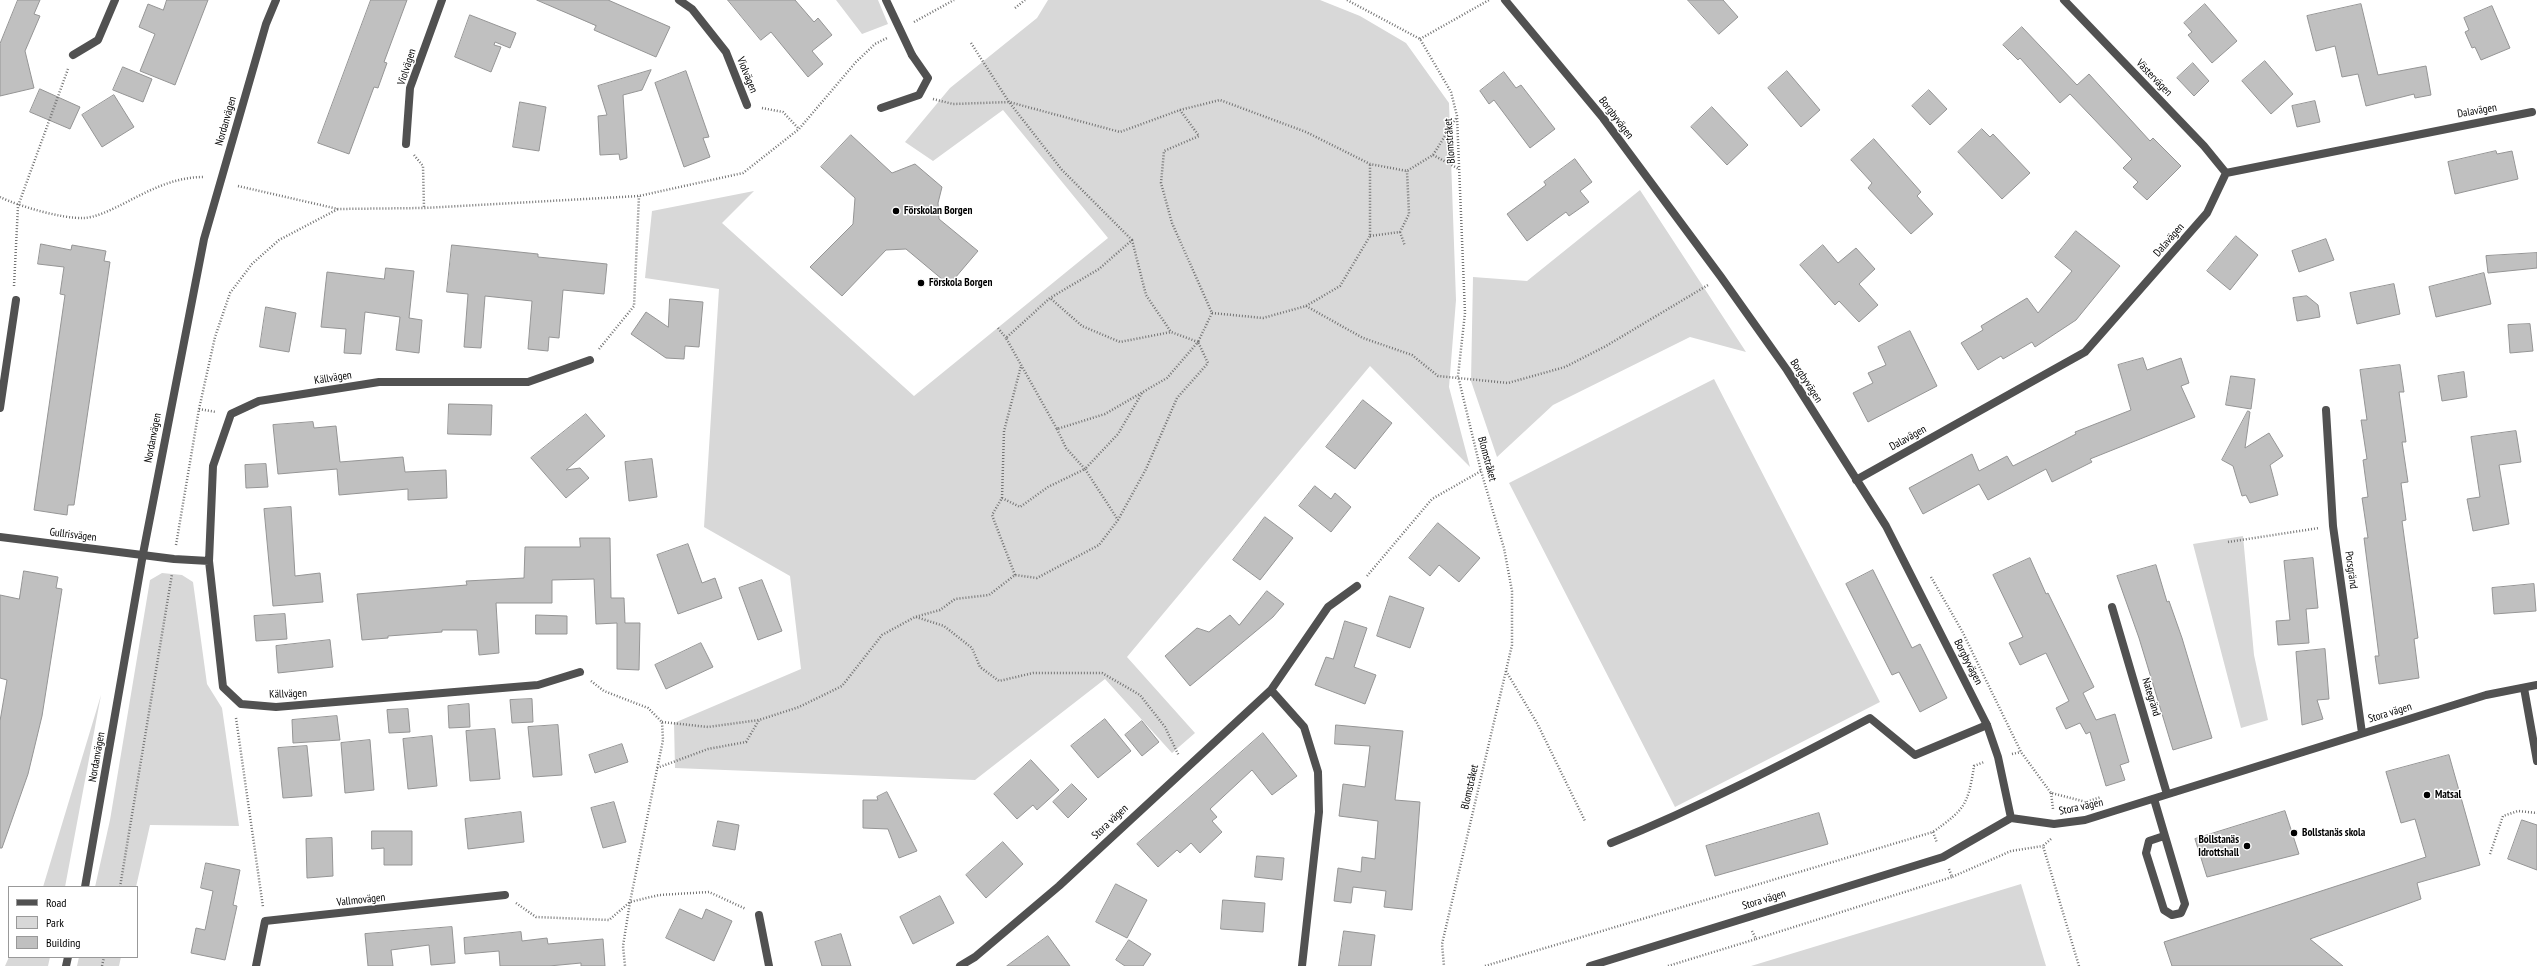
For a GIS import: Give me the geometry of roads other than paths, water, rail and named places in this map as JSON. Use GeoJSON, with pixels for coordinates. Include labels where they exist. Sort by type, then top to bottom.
{"type":"FeatureCollection","features":[{"type":"Feature","properties":{"kind":"street"},"geometry":{"type":"LineString","coordinates":[[73,55],[98,40],[115,0]]}},
{"type":"Feature","properties":{"kind":"street","name":"Nordanvägen"},"geometry":{"type":"LineString","coordinates":[[86,886],[142,554],[204,239],[266,24],[276,0]]}},
{"type":"Feature","properties":{"kind":"street","name":"Violvägen"},"geometry":{"type":"LineString","coordinates":[[406,144],[410,88],[442,0]]}},
{"type":"Feature","properties":{"kind":"street","name":"Violvägen"},"geometry":{"type":"LineString","coordinates":[[679,0],[692,10],[726,52],[747,105]]}},
{"type":"Feature","properties":{"kind":"street"},"geometry":{"type":"LineString","coordinates":[[881,108],[919,95],[928,78],[912,55],[886,0]]}},
{"type":"Feature","properties":{"kind":"street","name":"Borgbyvägen"},"geometry":{"type":"LineString","coordinates":[[1505,0],[1603,118],[1721,277],[1787,370],[1886,526],[1987,725],[1998,757],[2011,818]]}},
{"type":"Feature","properties":{"kind":"street","name":"Västervägen"},"geometry":{"type":"LineString","coordinates":[[2064,0],[2204,146],[2226,173]]}},
{"type":"Feature","properties":{"kind":"street","name":"Dalavägen"},"geometry":{"type":"LineString","coordinates":[[1856,480],[2085,352],[2207,213],[2226,173],[2532,112]]}},
{"type":"Feature","properties":{"kind":"street"},"geometry":{"type":"LineString","coordinates":[[0,408],[16,300]]}},
{"type":"Feature","properties":{"kind":"street","name":"Källvägen"},"geometry":{"type":"LineString","coordinates":[[580,672],[538,685],[276,707],[241,704],[224,687],[209,561],[213,466],[230,414],[259,401],[379,382],[528,382],[590,360]]}},
{"type":"Feature","properties":{"kind":"street","name":"Porsgränd"},"geometry":{"type":"LineString","coordinates":[[2326,410],[2333,526],[2362,733]]}},
{"type":"Feature","properties":{"kind":"street","name":"Gullrisvägen"},"geometry":{"type":"LineString","coordinates":[[0,537],[142,554]]}},
{"type":"Feature","properties":{"kind":"street"},"geometry":{"type":"LineString","coordinates":[[142,554],[174,560],[209,561]]}},
{"type":"Feature","properties":{"kind":"street","name":"Stora vägen"},"geometry":{"type":"LineString","coordinates":[[960,966],[976,957],[1058,886],[1271,690],[1328,607],[1357,586]]}},
{"type":"Feature","properties":{"kind":"street","name":"Nategränd"},"geometry":{"type":"LineString","coordinates":[[2112,607],[2168,794]]}},
{"type":"Feature","properties":{"kind":"street","name":"Stora vägen"},"geometry":{"type":"LineString","coordinates":[[1590,966],[1943,857],[2011,818],[2054,824],[2085,820],[2486,695],[2537,685]]}},
{"type":"Feature","properties":{"kind":"street"},"geometry":{"type":"LineString","coordinates":[[2524,688],[2537,761]]}},
{"type":"Feature","properties":{"kind":"street"},"geometry":{"type":"LineString","coordinates":[[1271,690],[1304,727],[1318,772],[1319,812],[1302,966]]}},
{"type":"Feature","properties":{"kind":"street"},"geometry":{"type":"LineString","coordinates":[[1611,843],[1674,817],[1733,789],[1870,718],[1915,755],[1987,725]]}},
{"type":"Feature","properties":{"kind":"street"},"geometry":{"type":"LineString","coordinates":[[2154,799],[2185,904],[2181,913],[2172,915],[2164,910],[2146,853],[2149,841],[2164,836]]}},
{"type":"Feature","properties":{"kind":"street","name":"Vallmovägen"},"geometry":{"type":"LineString","coordinates":[[256,966],[265,921],[505,895]]}},
{"type":"Feature","properties":{"kind":"street"},"geometry":{"type":"LineString","coordinates":[[759,915],[769,966]]}},
{"type":"Feature","properties":{"kind":"place","name":"Förskolan Borgen"},"geometry":{"type":"Point","coordinates":[896,211]}},
{"type":"Feature","properties":{"kind":"place","name":"Förskola Borgen"},"geometry":{"type":"Point","coordinates":[921,283]}},
{"type":"Feature","properties":{"kind":"place","name":"Matsal"},"geometry":{"type":"Point","coordinates":[2427,795]}},
{"type":"Feature","properties":{"kind":"place","name":"Bollstanäs skola"},"geometry":{"type":"Point","coordinates":[2294,833]}},
{"type":"Feature","properties":{"kind":"place","name":"Bollstanäs Idrottshall"},"geometry":{"type":"Point","coordinates":[2247,846]}}]}
